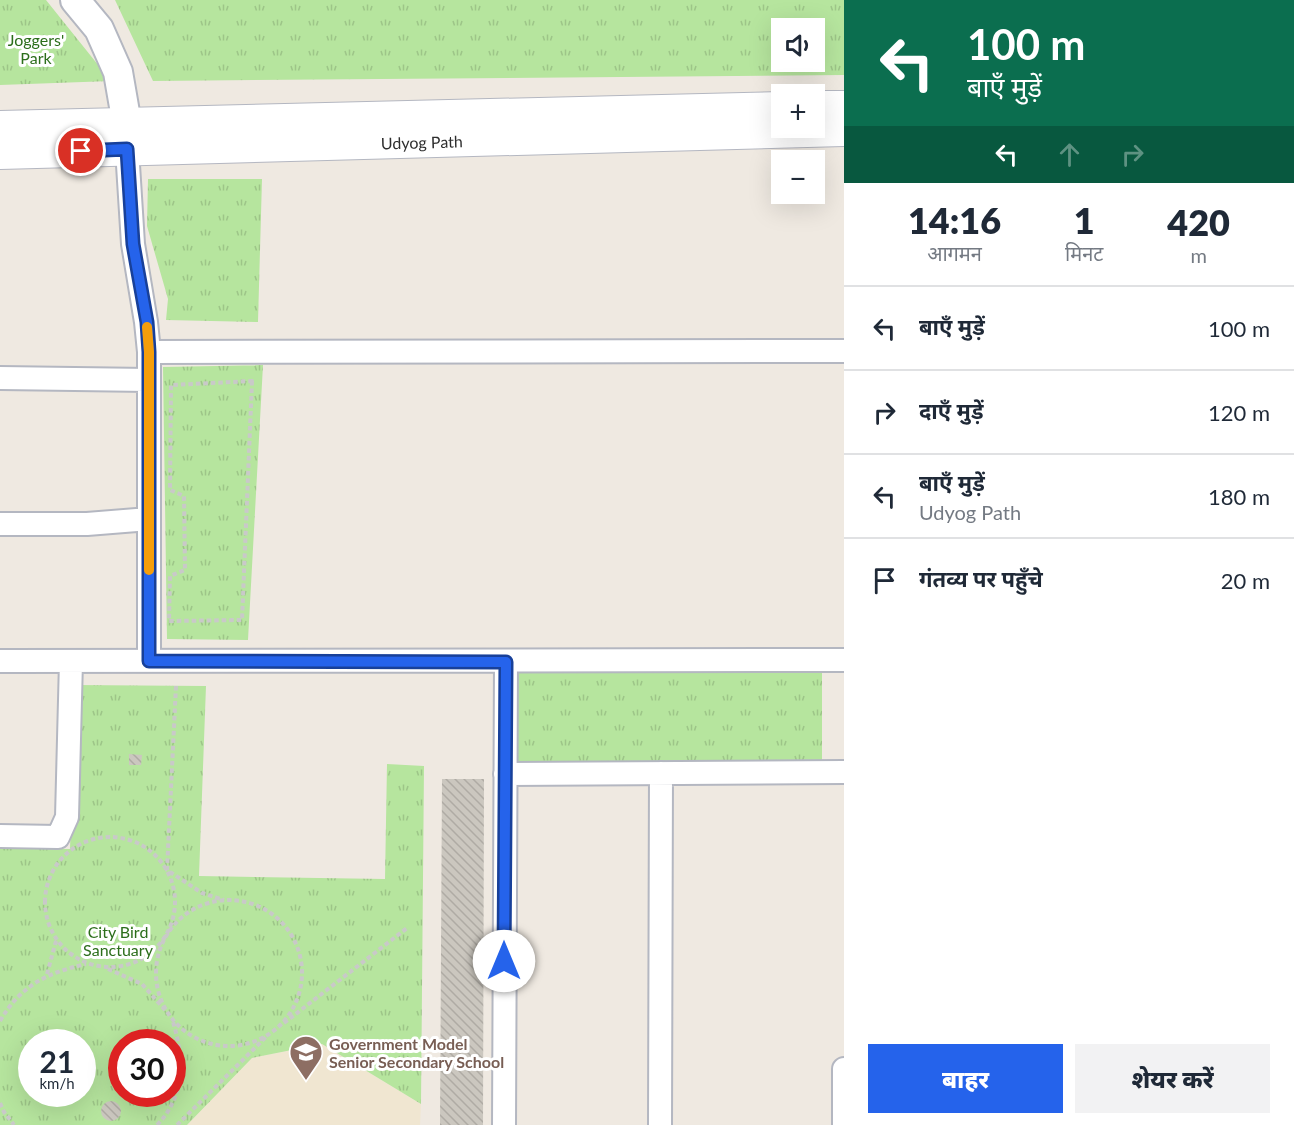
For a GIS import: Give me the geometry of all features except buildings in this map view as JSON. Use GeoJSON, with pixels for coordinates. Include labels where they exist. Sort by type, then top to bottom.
{"type":"FeatureCollection","features":[{"type":"Feature","properties":{"kind":"main road"},"geometry":{"type":"LineString","coordinates":[[825,107],[844,107]]}},
{"type":"Feature","properties":{"kind":"main road","name":"Udyog Path"},"geometry":{"type":"LineString","coordinates":[[0,153],[127,137],[771,108]]}},
{"type":"Feature","properties":{"kind":"main road","name":"Udyog Path"},"geometry":{"type":"LineString","coordinates":[[0,127],[127,137],[844,130]]}},
{"type":"Feature","properties":{"kind":"street"},"geometry":{"type":"LineString","coordinates":[[75,0],[99,29],[118,72],[127,137],[133,244],[147,322],[149,352],[149,661]]}},
{"type":"Feature","properties":{"kind":"street"},"geometry":{"type":"LineString","coordinates":[[149,352],[844,351]]}},
{"type":"Feature","properties":{"kind":"street"},"geometry":{"type":"LineString","coordinates":[[0,378],[149,380]]}},
{"type":"Feature","properties":{"kind":"street"},"geometry":{"type":"LineString","coordinates":[[0,524],[87,524],[149,519]]}},
{"type":"Feature","properties":{"kind":"street"},"geometry":{"type":"LineString","coordinates":[[0,661],[844,660]]}},
{"type":"Feature","properties":{"kind":"street"},"geometry":{"type":"LineString","coordinates":[[0,836],[58,837],[67,817],[71,661]]}},
{"type":"Feature","properties":{"kind":"street"},"geometry":{"type":"LineString","coordinates":[[504,1125],[506,662]]}},
{"type":"Feature","properties":{"kind":"street"},"geometry":{"type":"LineString","coordinates":[[505,774],[844,772]]}},
{"type":"Feature","properties":{"kind":"street"},"geometry":{"type":"LineString","coordinates":[[660,1125],[661,773]]}},
{"type":"Feature","properties":{"kind":"street"},"geometry":{"type":"LineString","coordinates":[[844,1069],[844,1125]]}},
{"type":"Feature","properties":{"kind":"path"},"geometry":{"type":"LineString","coordinates":[[252,381],[242,620],[169,621],[170,576],[185,570],[184,496],[170,490],[171,386],[252,381]]}},
{"type":"Feature","properties":{"kind":"path"},"geometry":{"type":"LineString","coordinates":[[167,870],[176,686]]}},
{"type":"Feature","properties":{"kind":"path"},"geometry":{"type":"LineString","coordinates":[[157,1125],[163,1119],[175,1096],[181,1071],[180,1044],[172,1020],[160,998],[156,974],[160,950],[170,928],[175,909],[174,889],[167,870],[154,853],[136,842],[116,836],[94,838],[75,847],[58,861],[48,879],[44,900],[46,922],[56,941],[70,955],[87,964],[115,971],[142,984],[172,1020],[188,1034],[208,1043],[230,1046],[252,1042],[271,1033],[407,928]]}},
{"type":"Feature","properties":{"kind":"path"},"geometry":{"type":"LineString","coordinates":[[167,870],[202,892],[224,900],[248,902],[269,912],[287,928],[298,949],[302,972],[299,995],[288,1016],[177,1125]]}},
{"type":"Feature","properties":{"kind":"path"},"geometry":{"type":"LineString","coordinates":[[0,1020],[20,993],[47,975],[87,964],[106,968],[126,966],[144,958],[159,945],[170,928],[195,909],[224,900]]}},
{"type":"Feature","properties":{"kind":"path"},"geometry":{"type":"LineString","coordinates":[[47,975],[51,967],[56,941]]}},
{"type":"Feature","properties":{"kind":"path"},"geometry":{"type":"LineString","coordinates":[[0,1103],[15,1125]]}},
{"type":"Feature","properties":{"kind":"shaded area","name":"Government Model Senior Secondary School"},"geometry":{"type":"Polygon","coordinates":[[[322,1044],[421,1104],[420,1125],[187,1125],[252,1058],[322,1044]]]}},
{"type":"Feature","properties":{"kind":"green space","name":"Joggers' Park"},"geometry":{"type":"Polygon","coordinates":[[[0,0],[46,0],[111,81],[0,85],[0,0]]]}},
{"type":"Feature","properties":{"kind":"green space"},"geometry":{"type":"Polygon","coordinates":[[[115,0],[844,0],[844,75],[153,81],[115,0]]]}},
{"type":"Feature","properties":{"kind":"green space"},"geometry":{"type":"Polygon","coordinates":[[[148,179],[262,179],[258,322],[166,320],[168,299],[147,226],[148,179]]]}},
{"type":"Feature","properties":{"kind":"green space"},"geometry":{"type":"Polygon","coordinates":[[[263,365],[248,640],[167,639],[163,367],[263,365]]]}},
{"type":"Feature","properties":{"kind":"green space"},"geometry":{"type":"Polygon","coordinates":[[[822,669],[822,761],[496,762],[496,671],[822,669]]]}},
{"type":"Feature","properties":{"kind":"green space","name":"City Bird Sanctuary"},"geometry":{"type":"Polygon","coordinates":[[[75,685],[206,686],[199,876],[385,879],[387,764],[424,766],[421,1104],[322,1044],[252,1058],[187,1125],[0,1125],[0,848],[70,849],[75,685]]]}},
{"type":"Feature","properties":{"kind":"slow traffic"},"geometry":{"type":"LineString","coordinates":[[147,327],[149,570]]}},
{"type":"Feature","properties":{"kind":"place","name":"Government Model Senior Secondary School"},"geometry":{"type":"Point","coordinates":[306,1081]}},
{"type":"Feature","properties":{"kind":"route"},"geometry":{"type":"LineString","coordinates":[[81,151],[127,149],[133,244],[147,322],[149,352],[149,661],[506,662],[504,961]]}}]}
